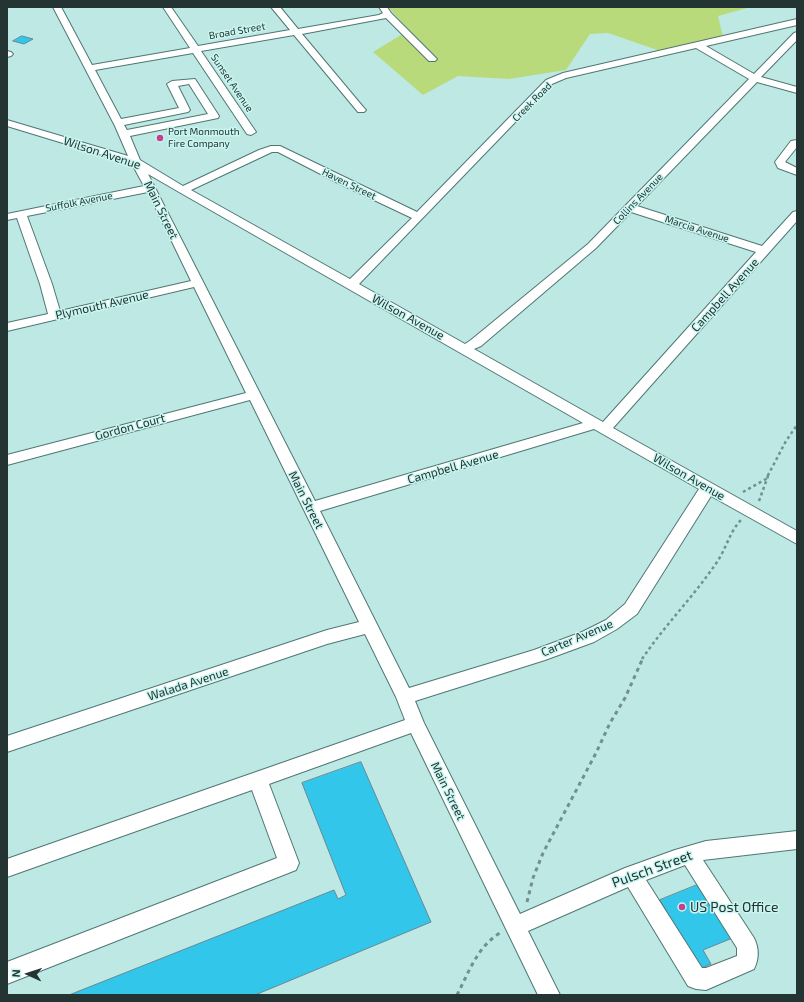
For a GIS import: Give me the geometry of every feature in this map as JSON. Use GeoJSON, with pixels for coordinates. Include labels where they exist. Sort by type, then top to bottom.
{"type":"FeatureCollection","features":[{"type":"Feature","properties":{"kind":"street"},"geometry":{"type":"LineString","coordinates":[[46,7],[58,9]]}},
{"type":"Feature","properties":{"kind":"street","name":"Sunset Avenue"},"geometry":{"type":"LineString","coordinates":[[167,7],[252,132]]}},
{"type":"Feature","properties":{"kind":"street"},"geometry":{"type":"LineString","coordinates":[[275,7],[361,110]]}},
{"type":"Feature","properties":{"kind":"street","name":"Main Street"},"geometry":{"type":"LineString","coordinates":[[58,9],[124,134],[136,162],[151,188],[405,697],[415,724],[508,930],[549,995]]}},
{"type":"Feature","properties":{"kind":"street"},"geometry":{"type":"LineString","coordinates":[[385,11],[432,59]]}},
{"type":"Feature","properties":{"kind":"street","name":"Broad Street"},"geometry":{"type":"LineString","coordinates":[[90,68],[381,17],[385,11]]}},
{"type":"Feature","properties":{"kind":"street","name":"Creek Road"},"geometry":{"type":"LineString","coordinates":[[351,285],[550,82],[563,76],[797,22]]}},
{"type":"Feature","properties":{"kind":"street","name":"Collins Avenue"},"geometry":{"type":"LineString","coordinates":[[465,349],[476,343],[592,246],[753,78],[797,35]]}},
{"type":"Feature","properties":{"kind":"street"},"geometry":{"type":"LineString","coordinates":[[698,45],[753,78],[797,90]]}},
{"type":"Feature","properties":{"kind":"street"},"geometry":{"type":"LineString","coordinates":[[118,123],[196,107],[214,116],[124,134]]}},
{"type":"Feature","properties":{"kind":"street","name":"Wilson Avenue"},"geometry":{"type":"LineString","coordinates":[[7,123],[136,162],[797,538]]}},
{"type":"Feature","properties":{"kind":"street"},"geometry":{"type":"LineString","coordinates":[[797,143],[795,143],[780,162],[782,166],[797,172]]}},
{"type":"Feature","properties":{"kind":"street","name":"Haven Street"},"geometry":{"type":"LineString","coordinates":[[183,190],[263,152],[271,149],[280,149],[342,181],[419,217]]}},
{"type":"Feature","properties":{"kind":"street","name":"Suffolk Avenue"},"geometry":{"type":"LineString","coordinates":[[7,217],[151,188]]}},
{"type":"Feature","properties":{"kind":"street","name":"Marcia Avenue"},"geometry":{"type":"LineString","coordinates":[[630,208],[765,251]]}},
{"type":"Feature","properties":{"kind":"street"},"geometry":{"type":"LineString","coordinates":[[21,214],[46,284],[55,316]]}},
{"type":"Feature","properties":{"kind":"street","name":"Campbell Avenue"},"geometry":{"type":"LineString","coordinates":[[310,508],[584,428],[600,426],[765,251],[797,214]]}},
{"type":"Feature","properties":{"kind":"street","name":"Plymouth Avenue"},"geometry":{"type":"LineString","coordinates":[[7,327],[197,282]]}},
{"type":"Feature","properties":{"kind":"street","name":"Gordon Court"},"geometry":{"type":"LineString","coordinates":[[7,460],[254,395]]}},
{"type":"Feature","properties":{"kind":"street","name":"Carter Avenue"},"geometry":{"type":"LineString","coordinates":[[405,697],[509,665],[569,644],[602,630],[623,618],[631,609],[708,488]]}},
{"type":"Feature","properties":{"kind":"street","name":"Walada Avenue"},"geometry":{"type":"LineString","coordinates":[[7,744],[327,637],[369,626]]}},
{"type":"Feature","properties":{"kind":"street"},"geometry":{"type":"LineString","coordinates":[[7,868],[415,724]]}},
{"type":"Feature","properties":{"kind":"street"},"geometry":{"type":"LineString","coordinates":[[7,973],[289,863],[258,780]]}},
{"type":"Feature","properties":{"kind":"street","name":"Pulsch Street"},"geometry":{"type":"LineString","coordinates":[[508,930],[675,858],[706,850],[797,840]]}},
{"type":"Feature","properties":{"kind":"street"},"geometry":{"type":"LineString","coordinates":[[632,876],[696,978],[706,979],[747,962],[747,945],[689,855]]}},
{"type":"Feature","properties":{"kind":"path"},"geometry":{"type":"LineString","coordinates":[[757,504],[764,490],[768,476],[784,445],[797,425]]}},
{"type":"Feature","properties":{"kind":"path"},"geometry":{"type":"LineString","coordinates":[[739,494],[761,483],[768,476]]}},
{"type":"Feature","properties":{"kind":"path"},"geometry":{"type":"LineString","coordinates":[[529,899],[533,878],[543,853],[590,765],[610,723],[625,698],[641,660],[661,631],[698,589],[718,561],[738,523],[745,517]]}},
{"type":"Feature","properties":{"kind":"path"},"geometry":{"type":"LineString","coordinates":[[457,995],[483,946],[491,938],[508,930]]}},
{"type":"Feature","properties":{"kind":"green space"},"geometry":{"type":"Polygon","coordinates":[[[388,7],[751,7],[718,16],[723,37],[663,52],[608,33],[590,34],[566,70],[509,79],[458,76],[423,95],[373,52],[409,30],[388,7]]]}},
{"type":"Feature","properties":{"kind":"building"},"geometry":{"type":"Polygon","coordinates":[[[22,36],[33,39],[24,44],[13,41],[22,36]]]}},
{"type":"Feature","properties":{"kind":"building"},"geometry":{"type":"Polygon","coordinates":[[[361,762],[431,922],[255,995],[69,995],[334,890],[338,899],[346,895],[302,783],[361,762]]]}},
{"type":"Feature","properties":{"kind":"building"},"geometry":{"type":"Polygon","coordinates":[[[702,883],[735,937],[703,950],[711,964],[699,969],[660,900],[702,883]]]}},
{"type":"Feature","properties":{"kind":"place","name":"Port Monmouth Fire Company"},"geometry":{"type":"Point","coordinates":[160,138]}},
{"type":"Feature","properties":{"kind":"place","name":"US Post Office"},"geometry":{"type":"Point","coordinates":[682,907]}}]}
